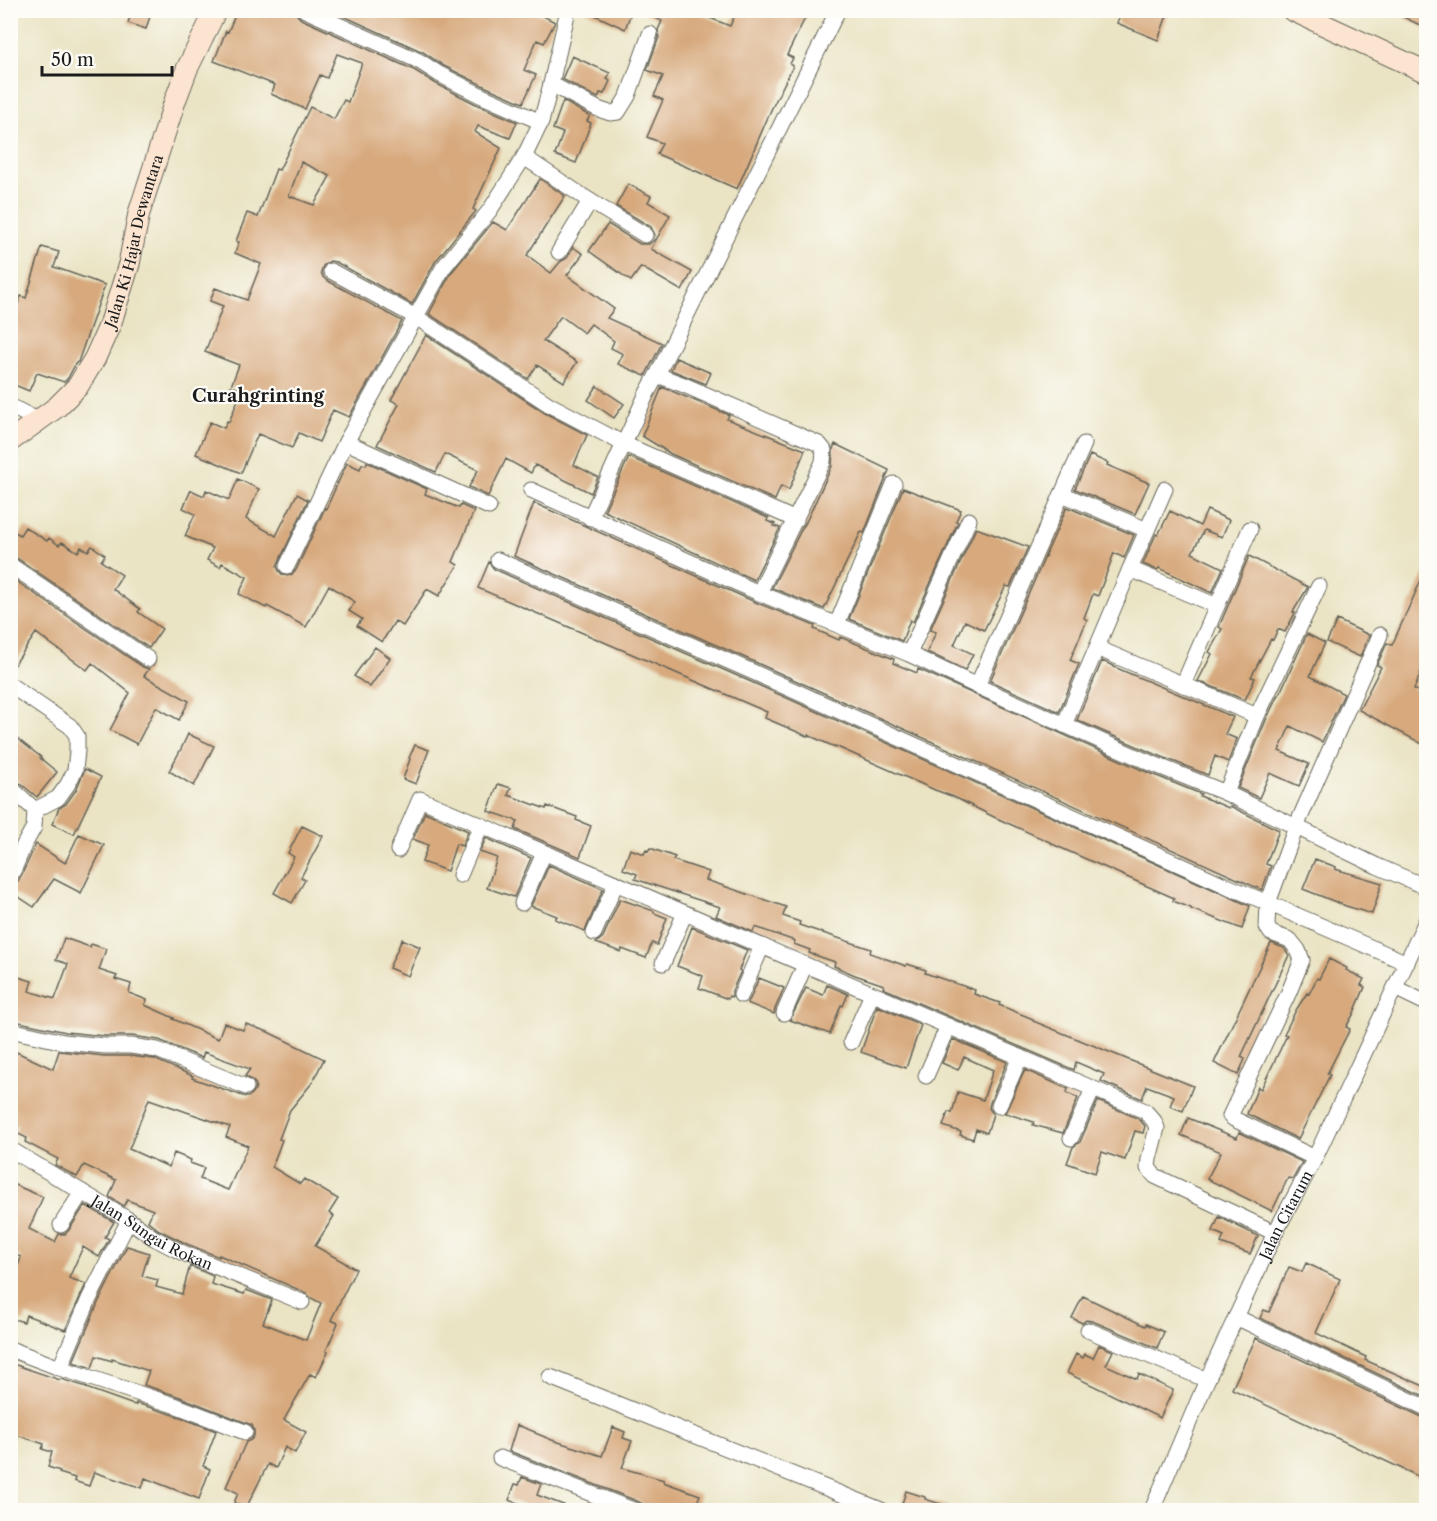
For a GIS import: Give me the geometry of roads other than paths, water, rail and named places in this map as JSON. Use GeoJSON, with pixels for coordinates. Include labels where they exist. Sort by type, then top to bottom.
{"type":"FeatureCollection","features":[{"type":"Feature","properties":{"kind":"main road","name":"Jalan Ki Hajar Dewantara"},"geometry":{"type":"LineString","coordinates":[[10,441],[57,407],[78,386],[95,357],[111,322],[129,264],[139,213],[175,101],[187,69],[216,10]]}},
{"type":"Feature","properties":{"kind":"main road"},"geometry":{"type":"LineString","coordinates":[[1292,10],[1426,72]]}},
{"type":"Feature","properties":{"kind":"street"},"geometry":{"type":"LineString","coordinates":[[305,10],[419,61],[482,96],[541,122]]}},
{"type":"Feature","properties":{"kind":"street"},"geometry":{"type":"LineString","coordinates":[[287,566],[346,442],[443,268],[490,210],[524,157],[541,122],[568,10]]}},
{"type":"Feature","properties":{"kind":"street"},"geometry":{"type":"LineString","coordinates":[[590,518],[657,375],[838,10]]}},
{"type":"Feature","properties":{"kind":"street"},"geometry":{"type":"LineString","coordinates":[[551,84],[598,109],[610,113],[618,112],[628,96],[650,34]]}},
{"type":"Feature","properties":{"kind":"street"},"geometry":{"type":"LineString","coordinates":[[524,157],[645,235]]}},
{"type":"Feature","properties":{"kind":"street"},"geometry":{"type":"LineString","coordinates":[[559,252],[590,201]]}},
{"type":"Feature","properties":{"kind":"street"},"geometry":{"type":"LineString","coordinates":[[331,271],[416,316],[550,405],[624,444],[795,520]]}},
{"type":"Feature","properties":{"kind":"street"},"geometry":{"type":"LineString","coordinates":[[657,375],[819,444],[824,450],[823,462],[759,593]]}},
{"type":"Feature","properties":{"kind":"street"},"geometry":{"type":"LineString","coordinates":[[10,406],[39,421]]}},
{"type":"Feature","properties":{"kind":"street"},"geometry":{"type":"LineString","coordinates":[[346,442],[489,507]]}},
{"type":"Feature","properties":{"kind":"street"},"geometry":{"type":"LineString","coordinates":[[977,686],[1084,444]]}},
{"type":"Feature","properties":{"kind":"street"},"geometry":{"type":"LineString","coordinates":[[837,624],[894,484]]}},
{"type":"Feature","properties":{"kind":"street"},"geometry":{"type":"LineString","coordinates":[[1064,725],[1165,489]]}},
{"type":"Feature","properties":{"kind":"street"},"geometry":{"type":"LineString","coordinates":[[531,490],[759,593],[909,654],[1146,761],[1226,793],[1377,866],[1426,887]]}},
{"type":"Feature","properties":{"kind":"street"},"geometry":{"type":"LineString","coordinates":[[1062,494],[1147,530]]}},
{"type":"Feature","properties":{"kind":"street"},"geometry":{"type":"LineString","coordinates":[[909,654],[969,520]]}},
{"type":"Feature","properties":{"kind":"street"},"geometry":{"type":"LineString","coordinates":[[1183,685],[1250,529]]}},
{"type":"Feature","properties":{"kind":"street"},"geometry":{"type":"LineString","coordinates":[[498,560],[753,672],[1206,877],[1407,963]]}},
{"type":"Feature","properties":{"kind":"street"},"geometry":{"type":"LineString","coordinates":[[10,565],[148,659]]}},
{"type":"Feature","properties":{"kind":"street"},"geometry":{"type":"LineString","coordinates":[[1130,570],[1217,606]]}},
{"type":"Feature","properties":{"kind":"street"},"geometry":{"type":"LineString","coordinates":[[1226,793],[1257,716],[1319,586]]}},
{"type":"Feature","properties":{"kind":"street"},"geometry":{"type":"LineString","coordinates":[[1316,1158],[1230,1116],[1302,960],[1290,940],[1271,933],[1267,927],[1268,903],[1296,827],[1380,635]]}},
{"type":"Feature","properties":{"kind":"street"},"geometry":{"type":"LineString","coordinates":[[1097,648],[1257,716]]}},
{"type":"Feature","properties":{"kind":"street"},"geometry":{"type":"LineString","coordinates":[[10,685],[70,726],[77,736],[75,770],[68,784],[58,798],[36,810]]}},
{"type":"Feature","properties":{"kind":"street"},"geometry":{"type":"LineString","coordinates":[[10,787],[36,810]]}},
{"type":"Feature","properties":{"kind":"street"},"geometry":{"type":"LineString","coordinates":[[398,850],[420,799],[1145,1111],[1157,1128],[1148,1168],[1155,1176],[1275,1233]]}},
{"type":"Feature","properties":{"kind":"street"},"geometry":{"type":"LineString","coordinates":[[10,875],[34,827],[36,810]]}},
{"type":"Feature","properties":{"kind":"street"},"geometry":{"type":"LineString","coordinates":[[460,875],[481,825]]}},
{"type":"Feature","properties":{"kind":"street"},"geometry":{"type":"LineString","coordinates":[[522,903],[544,852]]}},
{"type":"Feature","properties":{"kind":"street"},"geometry":{"type":"LineString","coordinates":[[594,933],[616,883]]}},
{"type":"Feature","properties":{"kind":"street"},"geometry":{"type":"LineString","coordinates":[[663,963],[685,913]]}},
{"type":"Feature","properties":{"kind":"street","name":"Jalan Citarum"},"geometry":{"type":"LineString","coordinates":[[1152,1510],[1207,1380],[1275,1233],[1316,1158],[1426,921]]}},
{"type":"Feature","properties":{"kind":"street"},"geometry":{"type":"LineString","coordinates":[[741,995],[762,946]]}},
{"type":"Feature","properties":{"kind":"street"},"geometry":{"type":"LineString","coordinates":[[784,1013],[805,964]]}},
{"type":"Feature","properties":{"kind":"street"},"geometry":{"type":"LineString","coordinates":[[1395,988],[1426,1003]]}},
{"type":"Feature","properties":{"kind":"street"},"geometry":{"type":"LineString","coordinates":[[851,1042],[872,994]]}},
{"type":"Feature","properties":{"kind":"street"},"geometry":{"type":"LineString","coordinates":[[926,1076],[948,1026]]}},
{"type":"Feature","properties":{"kind":"street"},"geometry":{"type":"LineString","coordinates":[[10,1030],[64,1042],[157,1050],[246,1087]]}},
{"type":"Feature","properties":{"kind":"street"},"geometry":{"type":"LineString","coordinates":[[999,1106],[1020,1057]]}},
{"type":"Feature","properties":{"kind":"street"},"geometry":{"type":"LineString","coordinates":[[1071,1138],[1093,1089]]}},
{"type":"Feature","properties":{"kind":"street","name":"Jalan Sungai Rokan"},"geometry":{"type":"LineString","coordinates":[[10,1149],[129,1220],[154,1238],[183,1253],[302,1302]]}},
{"type":"Feature","properties":{"kind":"street"},"geometry":{"type":"LineString","coordinates":[[61,1225],[82,1192]]}},
{"type":"Feature","properties":{"kind":"street"},"geometry":{"type":"LineString","coordinates":[[60,1368],[88,1299],[129,1220]]}},
{"type":"Feature","properties":{"kind":"street"},"geometry":{"type":"LineString","coordinates":[[1236,1317],[1426,1408]]}},
{"type":"Feature","properties":{"kind":"street"},"geometry":{"type":"LineString","coordinates":[[1088,1330],[1207,1380]]}},
{"type":"Feature","properties":{"kind":"street"},"geometry":{"type":"LineString","coordinates":[[10,1349],[60,1368],[177,1406],[245,1432]]}},
{"type":"Feature","properties":{"kind":"street"},"geometry":{"type":"LineString","coordinates":[[550,1377],[881,1510]]}},
{"type":"Feature","properties":{"kind":"street"},"geometry":{"type":"LineString","coordinates":[[500,1458],[633,1510]]}},
{"type":"Feature","properties":{"kind":"district","name":"Curahgrinting"},"geometry":{"type":"Point","coordinates":[258,396]}}]}
